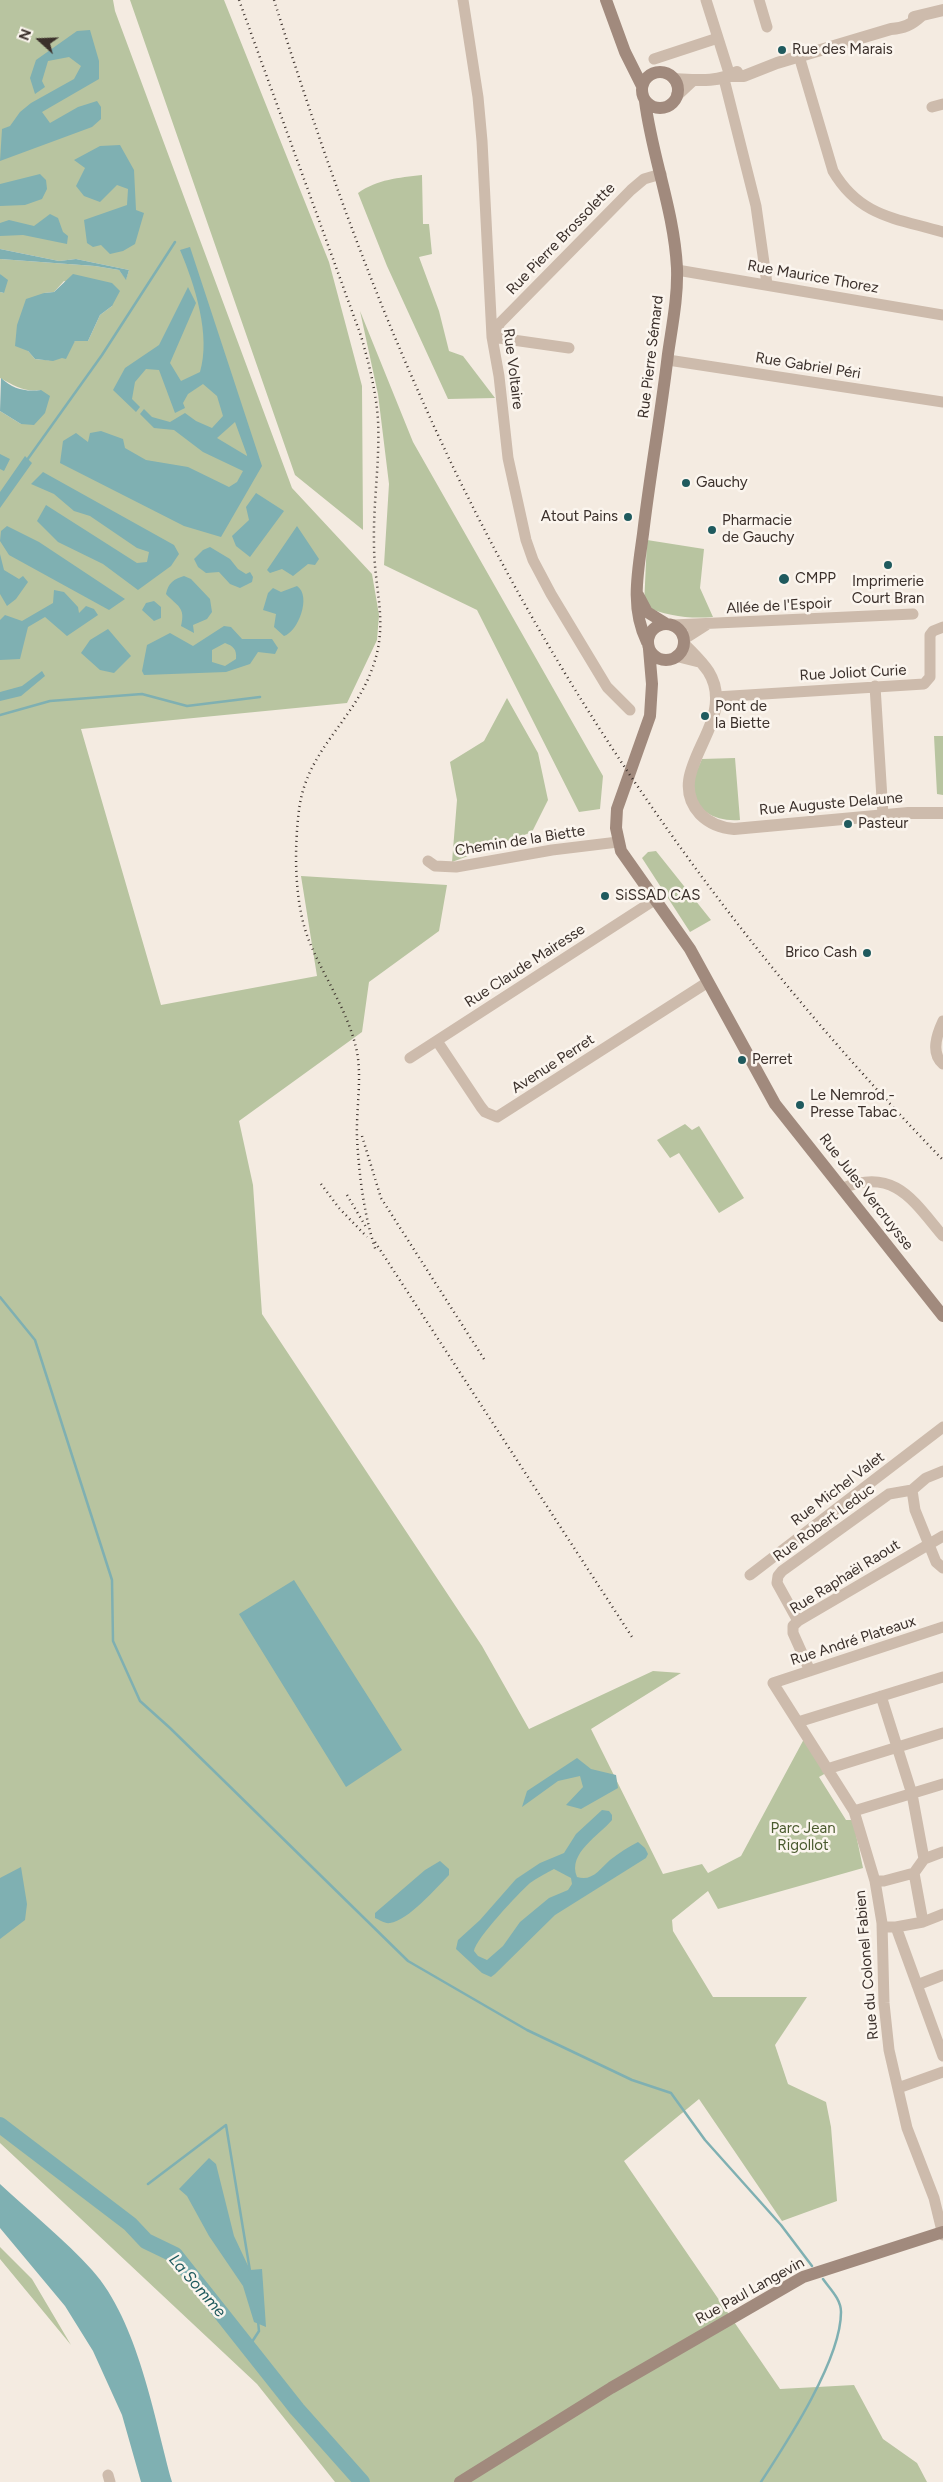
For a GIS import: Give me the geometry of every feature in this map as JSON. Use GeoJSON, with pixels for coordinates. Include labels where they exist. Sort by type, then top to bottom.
{"type":"FeatureCollection","features":[{"type":"Feature","properties":{"kind":"main road"},"geometry":{"type":"LineString","coordinates":[[606,0],[631,64],[642,86],[645,101],[653,107],[662,108],[672,104],[678,89],[674,79],[664,72],[652,74],[631,64]]}},
{"type":"Feature","properties":{"kind":"main road"},"geometry":{"type":"LineString","coordinates":[[642,86],[652,74]]}},
{"type":"Feature","properties":{"kind":"main road","name":"Rue Pierre Sémard"},"geometry":{"type":"LineString","coordinates":[[641,742],[650,716],[652,684],[648,645],[641,629],[636,609],[637,593],[642,540],[668,360],[677,270],[670,208],[648,126],[645,101]]}},
{"type":"Feature","properties":{"kind":"main road"},"geometry":{"type":"LineString","coordinates":[[648,126],[662,108]]}},
{"type":"Feature","properties":{"kind":"main road"},"geometry":{"type":"LineString","coordinates":[[637,593],[647,612],[680,630],[684,642],[652,684]]}},
{"type":"Feature","properties":{"kind":"main road"},"geometry":{"type":"LineString","coordinates":[[669,624],[650,631],[648,645],[655,657],[673,658]]}},
{"type":"Feature","properties":{"kind":"main road","name":"Rue Jules Vercruysse"},"geometry":{"type":"LineString","coordinates":[[641,742],[619,799],[616,819],[618,842],[625,858],[686,942],[775,1104],[943,1316]]}},
{"type":"Feature","properties":{"kind":"main road","name":"Rue Paul Langevin"},"geometry":{"type":"LineString","coordinates":[[460,2482],[611,2388],[803,2277],[943,2233]]}},
{"type":"Feature","properties":{"kind":"street","name":"Rue Voltaire"},"geometry":{"type":"LineString","coordinates":[[463,0],[480,124],[492,337],[500,376],[508,458],[532,560],[607,687],[630,710]]}},
{"type":"Feature","properties":{"kind":"street"},"geometry":{"type":"LineString","coordinates":[[706,0],[718,38],[756,206],[767,284]]}},
{"type":"Feature","properties":{"kind":"street"},"geometry":{"type":"LineString","coordinates":[[759,0],[767,27]]}},
{"type":"Feature","properties":{"kind":"street"},"geometry":{"type":"LineString","coordinates":[[674,79],[693,80],[744,76],[799,56],[891,29],[899,21],[943,10]]}},
{"type":"Feature","properties":{"kind":"street"},"geometry":{"type":"LineString","coordinates":[[654,59],[718,38]]}},
{"type":"Feature","properties":{"kind":"street"},"geometry":{"type":"LineString","coordinates":[[799,56],[834,171],[842,186],[852,198],[874,212],[943,232]]}},
{"type":"Feature","properties":{"kind":"street"},"geometry":{"type":"LineString","coordinates":[[677,95],[693,80]]}},
{"type":"Feature","properties":{"kind":"street","name":"Rue Pierre Brossolette"},"geometry":{"type":"LineString","coordinates":[[492,337],[500,323],[631,190],[644,179],[661,174]]}},
{"type":"Feature","properties":{"kind":"street","name":"Rue Maurice Thorez"},"geometry":{"type":"LineString","coordinates":[[677,270],[943,315]]}},
{"type":"Feature","properties":{"kind":"street"},"geometry":{"type":"LineString","coordinates":[[492,337],[569,348]]}},
{"type":"Feature","properties":{"kind":"street","name":"Rue Gabriel Péri"},"geometry":{"type":"LineString","coordinates":[[668,360],[943,402]]}},
{"type":"Feature","properties":{"kind":"street","name":"Allée de l'Espoir"},"geometry":{"type":"LineString","coordinates":[[669,624],[706,625],[913,614]]}},
{"type":"Feature","properties":{"kind":"street"},"geometry":{"type":"LineString","coordinates":[[706,625],[684,642],[712,674],[716,697]]}},
{"type":"Feature","properties":{"kind":"street","name":"Rue Joliot Curie"},"geometry":{"type":"LineString","coordinates":[[716,697],[924,684],[928,682],[930,677],[930,635],[933,631],[943,627]]}},
{"type":"Feature","properties":{"kind":"street"},"geometry":{"type":"LineString","coordinates":[[673,658],[701,662]]}},
{"type":"Feature","properties":{"kind":"street"},"geometry":{"type":"LineString","coordinates":[[875,686],[883,815]]}},
{"type":"Feature","properties":{"kind":"street","name":"Rue Auguste Delaune"},"geometry":{"type":"LineString","coordinates":[[716,697],[713,724],[690,772],[688,788],[691,799],[699,812],[712,823],[723,828],[740,829],[883,815],[943,812]]}},
{"type":"Feature","properties":{"kind":"street","name":"Chemin de la Biette"},"geometry":{"type":"LineString","coordinates":[[428,861],[435,866],[456,867],[552,850],[618,842]]}},
{"type":"Feature","properties":{"kind":"street","name":"Rue Claude Mairesse"},"geometry":{"type":"LineString","coordinates":[[410,1058],[656,899]]}},
{"type":"Feature","properties":{"kind":"street","name":"Avenue Perret"},"geometry":{"type":"LineString","coordinates":[[437,1041],[481,1107],[485,1112],[497,1117],[708,982]]}},
{"type":"Feature","properties":{"kind":"street"},"geometry":{"type":"LineString","coordinates":[[943,1021],[935,1047],[940,1062],[943,1064]]}},
{"type":"Feature","properties":{"kind":"street"},"geometry":{"type":"LineString","coordinates":[[843,1188],[868,1183],[898,1187],[904,1190],[943,1236]]}},
{"type":"Feature","properties":{"kind":"street","name":"Rue Michel Valet"},"geometry":{"type":"LineString","coordinates":[[750,1575],[943,1428]]}},
{"type":"Feature","properties":{"kind":"street"},"geometry":{"type":"LineString","coordinates":[[943,1471],[926,1478],[912,1490],[914,1510],[936,1562],[943,1568]]}},
{"type":"Feature","properties":{"kind":"street","name":"Rue Robert Leduc"},"geometry":{"type":"LineString","coordinates":[[798,1620],[777,1583],[778,1576],[782,1571],[889,1494],[912,1490]]}},
{"type":"Feature","properties":{"kind":"street","name":"Rue Raphaël Raout"},"geometry":{"type":"LineString","coordinates":[[810,1670],[793,1633],[793,1626],[798,1620],[943,1536]]}},
{"type":"Feature","properties":{"kind":"street","name":"Rue André Plateaux"},"geometry":{"type":"LineString","coordinates":[[773,1683],[943,1627]]}},
{"type":"Feature","properties":{"kind":"street"},"geometry":{"type":"LineString","coordinates":[[798,1722],[943,1677]]}},
{"type":"Feature","properties":{"kind":"street","name":"Rue du Colonel Fabien"},"geometry":{"type":"LineString","coordinates":[[773,1683],[854,1811],[875,1881],[882,1927],[884,2003],[889,2050],[907,2128],[938,2196],[943,2233]]}},
{"type":"Feature","properties":{"kind":"street"},"geometry":{"type":"LineString","coordinates":[[881,1696],[912,1794],[924,1859]]}},
{"type":"Feature","properties":{"kind":"street"},"geometry":{"type":"LineString","coordinates":[[827,1769],[943,1733]]}},
{"type":"Feature","properties":{"kind":"street"},"geometry":{"type":"LineString","coordinates":[[854,1811],[943,1784]]}},
{"type":"Feature","properties":{"kind":"street"},"geometry":{"type":"LineString","coordinates":[[875,1881],[884,1881],[914,1873],[924,1859],[943,1852]]}},
{"type":"Feature","properties":{"kind":"street"},"geometry":{"type":"LineString","coordinates":[[914,1873],[923,1922]]}},
{"type":"Feature","properties":{"kind":"street"},"geometry":{"type":"LineString","coordinates":[[882,1927],[896,1927],[923,1922],[943,1914]]}},
{"type":"Feature","properties":{"kind":"street"},"geometry":{"type":"LineString","coordinates":[[896,1927],[917,1985],[940,2037],[943,2056]]}},
{"type":"Feature","properties":{"kind":"street"},"geometry":{"type":"LineString","coordinates":[[917,1985],[943,1975]]}},
{"type":"Feature","properties":{"kind":"street"},"geometry":{"type":"LineString","coordinates":[[898,2088],[943,2072]]}},
{"type":"Feature","properties":{"kind":"green space","name":"Parc Jean Rigollot"},"geometry":{"type":"Polygon","coordinates":[[[0,0],[113,0],[115,11],[292,488],[372,574],[379,615],[377,640],[347,703],[81,729],[161,1005],[317,976],[301,876],[447,885],[439,931],[369,982],[362,1032],[239,1121],[253,1185],[262,1314],[482,1646],[529,1729],[653,1671],[681,1673],[591,1729],[663,1874],[702,1864],[708,1873],[741,1856],[804,1739],[826,1773],[819,1777],[846,1820],[853,1820],[863,1868],[718,1909],[708,1891],[672,1920],[673,1931],[713,1997],[807,1997],[775,2045],[788,2084],[826,2102],[831,2127],[837,2201],[782,2221],[699,2099],[624,2161],[780,2389],[854,2385],[883,2439],[917,2463],[927,2482],[335,2482],[257,2384],[0,2143],[0,411],[21,424],[41,390],[24,389],[0,378],[0,292],[4,293],[0,274],[0,259],[95,266],[119,270],[126,279],[129,270],[76,259],[59,261],[0,249],[0,0]],[[64,281],[54,292],[44,293],[28,351],[35,359],[54,360],[62,356],[75,341],[88,341],[100,315],[112,306],[64,281]]]}},
{"type":"Feature","properties":{"kind":"green space"},"geometry":{"type":"Polygon","coordinates":[[[130,0],[224,0],[329,262],[362,386],[363,530],[295,475],[130,0]]]}},
{"type":"Feature","properties":{"kind":"green space"},"geometry":{"type":"Polygon","coordinates":[[[422,175],[423,224],[429,224],[432,254],[419,257],[439,311],[449,351],[463,356],[495,398],[448,399],[387,266],[358,193],[381,182],[422,175]]]}},
{"type":"Feature","properties":{"kind":"green space"},"geometry":{"type":"Polygon","coordinates":[[[360,311],[413,442],[603,776],[600,809],[579,812],[477,610],[384,565],[389,484],[378,394],[360,311]]]}},
{"type":"Feature","properties":{"kind":"green space"},"geometry":{"type":"Polygon","coordinates":[[[647,540],[704,549],[700,588],[713,617],[695,618],[678,616],[644,606],[647,540]]]}},
{"type":"Feature","properties":{"kind":"green space"},"geometry":{"type":"Polygon","coordinates":[[[507,698],[538,753],[548,800],[532,832],[452,862],[457,800],[450,762],[484,741],[507,698]]]}},
{"type":"Feature","properties":{"kind":"green space"},"geometry":{"type":"Polygon","coordinates":[[[934,736],[943,736],[943,795],[937,794],[934,736]]]}},
{"type":"Feature","properties":{"kind":"green space"},"geometry":{"type":"Polygon","coordinates":[[[735,758],[740,820],[715,817],[702,808],[694,794],[693,782],[696,772],[702,759],[735,758]]]}},
{"type":"Feature","properties":{"kind":"green space"},"geometry":{"type":"Polygon","coordinates":[[[656,851],[711,920],[690,932],[642,858],[648,852],[656,851]]]}},
{"type":"Feature","properties":{"kind":"green space"},"geometry":{"type":"Polygon","coordinates":[[[685,1124],[692,1130],[699,1126],[744,1198],[719,1213],[679,1153],[670,1158],[657,1140],[685,1124]]]}},
{"type":"Feature","properties":{"kind":"green space"},"geometry":{"type":"Polygon","coordinates":[[[0,2247],[32,2279],[71,2345],[0,2259],[0,2247]]]}},
{"type":"Feature","properties":{"kind":"water"},"geometry":{"type":"Polygon","coordinates":[[[90,30],[99,61],[99,79],[42,112],[50,123],[78,107],[97,101],[101,107],[101,119],[92,127],[0,161],[2,129],[10,126],[20,112],[31,103],[74,79],[81,66],[69,57],[48,61],[42,81],[45,87],[35,94],[30,78],[36,60],[77,31],[90,30]]]}},
{"type":"Feature","properties":{"kind":"water"},"geometry":{"type":"Polygon","coordinates":[[[120,145],[134,170],[136,210],[144,213],[135,244],[123,251],[110,254],[101,245],[93,247],[87,243],[84,220],[127,205],[128,189],[117,185],[100,202],[84,196],[76,186],[85,168],[74,160],[100,146],[120,145]]]}},
{"type":"Feature","properties":{"kind":"water"},"geometry":{"type":"Polygon","coordinates":[[[40,174],[46,180],[47,189],[42,199],[25,205],[0,206],[0,184],[40,174]]]}},
{"type":"Feature","properties":{"kind":"water"},"geometry":{"type":"Polygon","coordinates":[[[50,214],[58,218],[63,232],[68,236],[67,244],[23,235],[0,236],[0,223],[9,220],[34,226],[50,214]]]}},
{"type":"Feature","properties":{"kind":"water"},"geometry":{"type":"Polygon","coordinates":[[[190,247],[262,466],[221,537],[184,526],[60,463],[63,441],[76,433],[88,442],[90,433],[101,431],[123,439],[125,448],[146,460],[188,467],[229,487],[237,482],[243,471],[203,452],[174,430],[154,428],[140,414],[144,409],[152,417],[170,422],[185,413],[196,421],[212,428],[223,416],[217,396],[203,384],[188,394],[183,403],[185,408],[175,413],[159,370],[146,369],[135,382],[132,399],[140,407],[136,412],[113,390],[125,368],[159,345],[188,287],[196,303],[170,363],[181,381],[200,372],[204,343],[200,311],[180,250],[190,247]],[[235,422],[217,438],[247,456],[235,422]]]}},
{"type":"Feature","properties":{"kind":"water"},"geometry":{"type":"Polygon","coordinates":[[[0,249],[59,261],[76,259],[129,270],[126,280],[119,270],[95,266],[0,259],[0,249]]]}},
{"type":"Feature","properties":{"kind":"water"},"geometry":{"type":"Polygon","coordinates":[[[0,274],[8,280],[4,293],[0,292],[0,274]]]}},
{"type":"Feature","properties":{"kind":"water"},"geometry":{"type":"Polygon","coordinates":[[[73,274],[112,283],[120,291],[112,306],[100,315],[88,341],[75,341],[66,359],[62,358],[53,361],[35,359],[28,351],[15,346],[17,325],[26,299],[54,292],[73,274]]]}},
{"type":"Feature","properties":{"kind":"water"},"geometry":{"type":"Polygon","coordinates":[[[1,378],[15,387],[30,391],[41,390],[50,396],[45,413],[34,425],[21,424],[0,411],[1,378]]]}},
{"type":"Feature","properties":{"kind":"water"},"geometry":{"type":"Polygon","coordinates":[[[0,454],[10,459],[4,471],[0,469],[0,454]]]}},
{"type":"Feature","properties":{"kind":"water"},"geometry":{"type":"Polygon","coordinates":[[[25,456],[32,463],[0,508],[0,492],[25,456]]]}},
{"type":"Feature","properties":{"kind":"water"},"geometry":{"type":"Polygon","coordinates":[[[43,472],[174,545],[179,554],[171,566],[138,590],[103,564],[58,542],[37,521],[46,505],[137,563],[147,562],[149,552],[137,548],[90,516],[74,511],[54,494],[31,484],[43,472]]]}},
{"type":"Feature","properties":{"kind":"water"},"geometry":{"type":"Polygon","coordinates":[[[256,493],[284,511],[250,557],[236,546],[232,536],[249,520],[246,507],[256,493]]]}},
{"type":"Feature","properties":{"kind":"water"},"geometry":{"type":"Polygon","coordinates":[[[7,526],[39,542],[125,599],[109,610],[9,555],[0,541],[1,531],[7,526]]]}},
{"type":"Feature","properties":{"kind":"water"},"geometry":{"type":"Polygon","coordinates":[[[297,526],[319,559],[315,565],[308,564],[293,576],[282,569],[270,573],[267,570],[297,526]]]}},
{"type":"Feature","properties":{"kind":"water"},"geometry":{"type":"Polygon","coordinates":[[[210,547],[230,559],[238,569],[246,574],[250,572],[253,577],[252,582],[240,588],[230,584],[219,572],[206,573],[198,567],[194,559],[203,550],[210,547]]]}},
{"type":"Feature","properties":{"kind":"water"},"geometry":{"type":"Polygon","coordinates":[[[0,554],[4,570],[19,579],[23,576],[28,582],[16,599],[7,606],[0,594],[0,554]]]}},
{"type":"Feature","properties":{"kind":"water"},"geometry":{"type":"Polygon","coordinates":[[[184,576],[191,579],[210,599],[212,612],[207,619],[193,625],[194,633],[181,626],[182,615],[180,607],[166,594],[172,582],[184,576]]]}},
{"type":"Feature","properties":{"kind":"water"},"geometry":{"type":"Polygon","coordinates":[[[297,586],[303,597],[301,613],[294,628],[284,636],[274,627],[276,614],[263,610],[268,593],[273,588],[281,592],[297,586]]]}},
{"type":"Feature","properties":{"kind":"water"},"geometry":{"type":"Polygon","coordinates":[[[54,590],[64,592],[78,607],[79,613],[86,606],[94,609],[98,615],[67,636],[45,617],[28,627],[20,659],[0,660],[0,620],[5,615],[22,621],[53,603],[54,590]]]}},
{"type":"Feature","properties":{"kind":"water"},"geometry":{"type":"Polygon","coordinates":[[[154,601],[161,607],[161,618],[154,621],[142,610],[146,603],[154,601]]]}},
{"type":"Feature","properties":{"kind":"water"},"geometry":{"type":"Polygon","coordinates":[[[224,626],[231,627],[242,639],[272,639],[278,648],[275,654],[258,652],[250,664],[226,672],[144,675],[142,671],[147,645],[170,633],[193,646],[224,626]],[[225,643],[212,650],[212,662],[225,666],[236,659],[235,650],[225,643]]]}},
{"type":"Feature","properties":{"kind":"water"},"geometry":{"type":"Polygon","coordinates":[[[108,629],[131,656],[114,673],[100,670],[81,653],[90,640],[108,629]]]}},
{"type":"Feature","properties":{"kind":"water"},"geometry":{"type":"Polygon","coordinates":[[[42,671],[45,676],[21,696],[0,701],[0,692],[22,686],[42,671]]]}},
{"type":"Feature","properties":{"kind":"water"},"geometry":{"type":"Polygon","coordinates":[[[294,1580],[402,1750],[346,1787],[239,1614],[294,1580]]]}},
{"type":"Feature","properties":{"kind":"water"},"geometry":{"type":"Polygon","coordinates":[[[577,1758],[591,1769],[616,1775],[618,1788],[581,1809],[566,1805],[583,1787],[580,1776],[558,1781],[522,1807],[527,1791],[577,1758]]]}},
{"type":"Feature","properties":{"kind":"water"},"geometry":{"type":"Polygon","coordinates":[[[602,1810],[609,1811],[612,1815],[612,1820],[607,1826],[581,1852],[575,1868],[577,1877],[587,1878],[591,1876],[613,1857],[638,1842],[645,1848],[648,1854],[646,1858],[555,1915],[491,1977],[482,1973],[456,1949],[458,1940],[480,1920],[516,1879],[540,1863],[564,1853],[576,1834],[602,1810]],[[554,1869],[530,1883],[490,1926],[474,1951],[478,1956],[487,1960],[503,1946],[520,1922],[549,1898],[568,1890],[572,1884],[571,1878],[554,1869]]]}},
{"type":"Feature","properties":{"kind":"water"},"geometry":{"type":"Polygon","coordinates":[[[440,1861],[449,1869],[449,1875],[413,1910],[397,1921],[390,1923],[375,1918],[375,1913],[425,1870],[440,1861]]]}},
{"type":"Feature","properties":{"kind":"water"},"geometry":{"type":"Polygon","coordinates":[[[21,1867],[27,1904],[25,1920],[0,1939],[0,1878],[21,1867]]]}},
{"type":"Feature","properties":{"kind":"water"},"geometry":{"type":"Polygon","coordinates":[[[209,2158],[216,2164],[234,2236],[250,2270],[262,2269],[266,2327],[254,2322],[243,2286],[209,2236],[187,2196],[179,2189],[209,2158]]]}},
{"type":"Feature","properties":{"kind":"water"},"geometry":{"type":"Polygon","coordinates":[[[0,2184],[70,2248],[92,2270],[108,2291],[133,2342],[143,2371],[172,2482],[141,2482],[122,2415],[93,2351],[65,2306],[0,2228],[0,2184]]]}},
{"type":"Feature","properties":{"kind":"waterway"},"geometry":{"type":"LineString","coordinates":[[27,460],[102,355],[175,242]]}},
{"type":"Feature","properties":{"kind":"waterway"},"geometry":{"type":"LineString","coordinates":[[0,715],[50,701],[142,694],[187,706],[260,697]]}},
{"type":"Feature","properties":{"kind":"waterway"},"geometry":{"type":"LineString","coordinates":[[0,1297],[35,1340],[112,1580],[113,1641],[140,1701],[170,1728],[408,1961],[527,2030],[632,2080],[671,2093],[705,2140],[781,2225],[812,2266]]}},
{"type":"Feature","properties":{"kind":"waterway","name":"La Somme"},"geometry":{"type":"LineString","coordinates":[[0,2125],[130,2224],[146,2241],[175,2255],[297,2409],[362,2482]]}},
{"type":"Feature","properties":{"kind":"waterway"},"geometry":{"type":"LineString","coordinates":[[148,2184],[226,2125],[250,2271]]}},
{"type":"Feature","properties":{"kind":"waterway"},"geometry":{"type":"LineString","coordinates":[[761,2482],[811,2400],[823,2376],[839,2331],[841,2307],[835,2294],[823,2279]]}},
{"type":"Feature","properties":{"kind":"waterway"},"geometry":{"type":"LineString","coordinates":[[248,2348],[259,2331],[258,2321]]}},
{"type":"Feature","properties":{"kind":"railway"},"geometry":{"type":"LineString","coordinates":[[239,0],[361,336],[372,378],[377,409],[378,451],[374,513],[375,561],[380,608],[377,655],[362,690],[310,771],[303,790],[299,810],[296,842],[298,895],[305,928],[310,943],[348,1024],[357,1052],[359,1073],[357,1128],[359,1166],[365,1210],[376,1251]]}},
{"type":"Feature","properties":{"kind":"railway"},"geometry":{"type":"LineString","coordinates":[[274,0],[342,203],[401,353],[473,507],[527,609],[586,708],[650,804],[717,897],[789,988],[864,1075],[943,1160]]}},
{"type":"Feature","properties":{"kind":"railway"},"geometry":{"type":"LineString","coordinates":[[362,1136],[381,1198],[484,1359]]}},
{"type":"Feature","properties":{"kind":"railway"},"geometry":{"type":"LineString","coordinates":[[321,1184],[339,1208],[367,1237]]}},
{"type":"Feature","properties":{"kind":"railway"},"geometry":{"type":"LineString","coordinates":[[347,1195],[366,1227]]}},
{"type":"Feature","properties":{"kind":"railway"},"geometry":{"type":"LineString","coordinates":[[375,1242],[632,1637]]}},
{"type":"Feature","properties":{"kind":"place","name":"Rue des Marais"},"geometry":{"type":"Point","coordinates":[782,50]}},
{"type":"Feature","properties":{"kind":"place","name":"Gauchy"},"geometry":{"type":"Point","coordinates":[686,483]}},
{"type":"Feature","properties":{"kind":"place","name":"Atout Pains"},"geometry":{"type":"Point","coordinates":[628,517]}},
{"type":"Feature","properties":{"kind":"place","name":"Pharmacie de Gauchy"},"geometry":{"type":"Point","coordinates":[712,530]}},
{"type":"Feature","properties":{"kind":"place","name":"Imprimerie Court Bran"},"geometry":{"type":"Point","coordinates":[888,565]}},
{"type":"Feature","properties":{"kind":"place","name":"CMPP"},"geometry":{"type":"Point","coordinates":[784,579]}},
{"type":"Feature","properties":{"kind":"place","name":"Pont de la Biette"},"geometry":{"type":"Point","coordinates":[705,716]}},
{"type":"Feature","properties":{"kind":"place","name":"Pasteur"},"geometry":{"type":"Point","coordinates":[848,824]}},
{"type":"Feature","properties":{"kind":"place","name":"SiSSAD CAS"},"geometry":{"type":"Point","coordinates":[605,896]}},
{"type":"Feature","properties":{"kind":"place","name":"Brico Cash"},"geometry":{"type":"Point","coordinates":[867,953]}},
{"type":"Feature","properties":{"kind":"place","name":"Perret"},"geometry":{"type":"Point","coordinates":[742,1060]}},
{"type":"Feature","properties":{"kind":"place","name":"Le Nemrod - Presse Tabac"},"geometry":{"type":"Point","coordinates":[800,1105]}}]}
